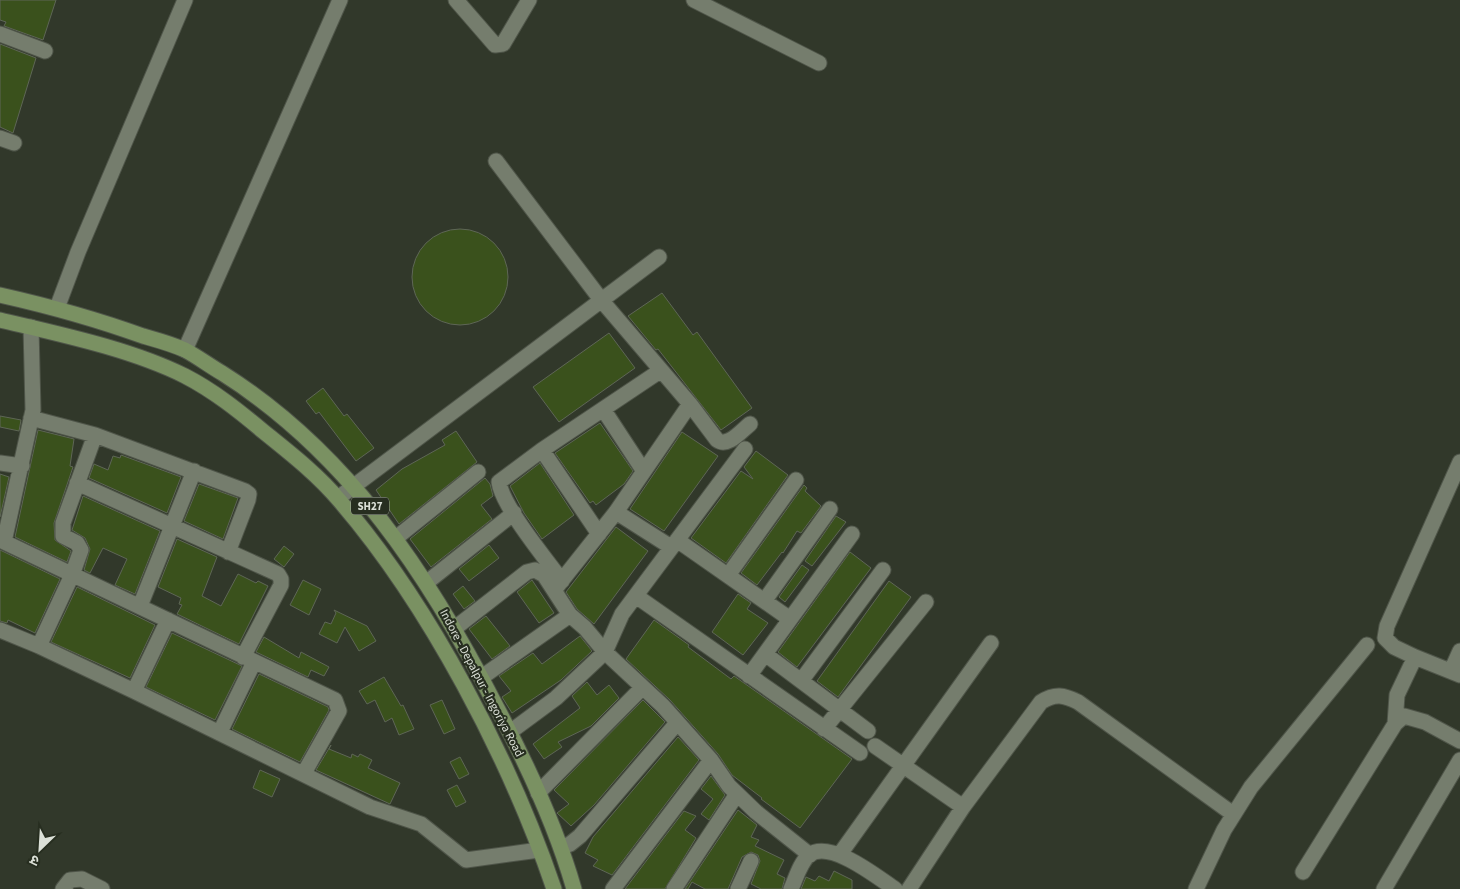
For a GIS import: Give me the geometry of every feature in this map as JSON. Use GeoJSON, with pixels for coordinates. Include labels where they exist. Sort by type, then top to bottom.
{"type":"FeatureCollection","features":[{"type":"Feature","properties":{"kind":"main road","name":"Indore - Depalpur - Ingoriya Road"},"geometry":{"type":"LineString","coordinates":[[0,296],[57,308],[185,350],[255,395],[296,429],[354,487],[396,538],[455,628],[482,677],[510,732],[562,847],[574,889]]}},
{"type":"Feature","properties":{"kind":"main road","name":"Indore - Depalpur - Ingoriya Road"},"geometry":{"type":"LineString","coordinates":[[0,320],[147,360],[186,377],[234,406],[295,457],[338,498],[376,546],[426,620],[467,693],[508,775],[554,889]]}},
{"type":"Feature","properties":{"kind":"street"},"geometry":{"type":"LineString","coordinates":[[57,308],[78,252],[185,0]]}},
{"type":"Feature","properties":{"kind":"street"},"geometry":{"type":"LineString","coordinates":[[185,350],[340,0]]}},
{"type":"Feature","properties":{"kind":"street"},"geometry":{"type":"LineString","coordinates":[[456,0],[495,45],[503,44],[529,0]]}},
{"type":"Feature","properties":{"kind":"street"},"geometry":{"type":"LineString","coordinates":[[694,0],[819,63]]}},
{"type":"Feature","properties":{"kind":"street"},"geometry":{"type":"LineString","coordinates":[[0,34],[45,51]]}},
{"type":"Feature","properties":{"kind":"street"},"geometry":{"type":"LineString","coordinates":[[496,161],[602,301],[690,404],[720,443],[727,442],[750,424]]}},
{"type":"Feature","properties":{"kind":"street"},"geometry":{"type":"LineString","coordinates":[[338,498],[659,257]]}},
{"type":"Feature","properties":{"kind":"street"},"geometry":{"type":"LineString","coordinates":[[30,327],[32,418],[22,466],[2,541],[140,606],[248,660],[329,696],[338,705],[338,711],[304,773]]}},
{"type":"Feature","properties":{"kind":"street"},"geometry":{"type":"LineString","coordinates":[[660,371],[542,450],[499,482],[500,490],[557,586],[570,616],[585,628],[605,652],[663,706],[711,760],[737,794],[810,854]]}},
{"type":"Feature","properties":{"kind":"street"},"geometry":{"type":"LineString","coordinates":[[557,586],[616,512],[690,404]]}},
{"type":"Feature","properties":{"kind":"street"},"geometry":{"type":"LineString","coordinates":[[603,409],[643,470]]}},
{"type":"Feature","properties":{"kind":"street"},"geometry":{"type":"LineString","coordinates":[[32,418],[94,435],[194,471],[249,494],[228,552]]}},
{"type":"Feature","properties":{"kind":"street"},"geometry":{"type":"LineString","coordinates":[[40,646],[72,575],[81,550],[80,545],[63,536],[64,523],[94,435]]}},
{"type":"Feature","properties":{"kind":"street"},"geometry":{"type":"LineString","coordinates":[[510,732],[556,698],[605,652],[622,614],[745,449]]}},
{"type":"Feature","properties":{"kind":"street"},"geometry":{"type":"LineString","coordinates":[[542,450],[599,534]]}},
{"type":"Feature","properties":{"kind":"street"},"geometry":{"type":"LineString","coordinates":[[1460,462],[1387,626],[1385,638],[1394,647],[1456,673],[1460,651]]}},
{"type":"Feature","properties":{"kind":"street"},"geometry":{"type":"LineString","coordinates":[[0,463],[22,466]]}},
{"type":"Feature","properties":{"kind":"street"},"geometry":{"type":"LineString","coordinates":[[140,606],[194,471]]}},
{"type":"Feature","properties":{"kind":"street"},"geometry":{"type":"LineString","coordinates":[[396,538],[478,472]]}},
{"type":"Feature","properties":{"kind":"street"},"geometry":{"type":"LineString","coordinates":[[728,574],[796,480]]}},
{"type":"Feature","properties":{"kind":"street"},"geometry":{"type":"LineString","coordinates":[[77,483],[278,574],[281,579],[281,585],[248,660],[220,732]]}},
{"type":"Feature","properties":{"kind":"street"},"geometry":{"type":"LineString","coordinates":[[765,600],[830,509]]}},
{"type":"Feature","properties":{"kind":"street"},"geometry":{"type":"LineString","coordinates":[[616,512],[728,574],[790,619]]}},
{"type":"Feature","properties":{"kind":"street"},"geometry":{"type":"LineString","coordinates":[[426,583],[514,513]]}},
{"type":"Feature","properties":{"kind":"street"},"geometry":{"type":"LineString","coordinates":[[750,676],[852,534]]}},
{"type":"Feature","properties":{"kind":"street"},"geometry":{"type":"LineString","coordinates":[[455,628],[527,572],[535,570],[557,586]]}},
{"type":"Feature","properties":{"kind":"street"},"geometry":{"type":"LineString","coordinates":[[801,681],[882,570]]}},
{"type":"Feature","properties":{"kind":"street"},"geometry":{"type":"LineString","coordinates":[[636,596],[860,753]]}},
{"type":"Feature","properties":{"kind":"street"},"geometry":{"type":"LineString","coordinates":[[824,729],[926,602]]}},
{"type":"Feature","properties":{"kind":"street"},"geometry":{"type":"LineString","coordinates":[[482,677],[570,616]]}},
{"type":"Feature","properties":{"kind":"street"},"geometry":{"type":"LineString","coordinates":[[134,691],[168,620]]}},
{"type":"Feature","properties":{"kind":"street"},"geometry":{"type":"LineString","coordinates":[[0,630],[40,646],[220,732],[370,807],[421,824],[466,860],[539,850]]}},
{"type":"Feature","properties":{"kind":"street"},"geometry":{"type":"LineString","coordinates":[[840,854],[991,643]]}},
{"type":"Feature","properties":{"kind":"street"},"geometry":{"type":"LineString","coordinates":[[1196,889],[1233,814],[1272,760],[1308,720],[1367,646]]}},
{"type":"Feature","properties":{"kind":"street"},"geometry":{"type":"LineString","coordinates":[[765,654],[868,731]]}},
{"type":"Feature","properties":{"kind":"street"},"geometry":{"type":"LineString","coordinates":[[1395,724],[1397,695],[1416,657]]}},
{"type":"Feature","properties":{"kind":"street"},"geometry":{"type":"LineString","coordinates":[[538,793],[642,688]]}},
{"type":"Feature","properties":{"kind":"street"},"geometry":{"type":"LineString","coordinates":[[909,889],[963,808],[1041,702],[1052,695],[1066,696],[1078,702],[1233,814]]}},
{"type":"Feature","properties":{"kind":"street"},"geometry":{"type":"LineString","coordinates":[[1303,872],[1395,724],[1404,716],[1415,718],[1460,741]]}},
{"type":"Feature","properties":{"kind":"street"},"geometry":{"type":"LineString","coordinates":[[562,847],[570,844],[580,836],[677,723]]}},
{"type":"Feature","properties":{"kind":"street"},"geometry":{"type":"LineString","coordinates":[[875,746],[963,808]]}},
{"type":"Feature","properties":{"kind":"street"},"geometry":{"type":"LineString","coordinates":[[613,889],[711,760]]}},
{"type":"Feature","properties":{"kind":"street"},"geometry":{"type":"LineString","coordinates":[[1384,889],[1460,760]]}},
{"type":"Feature","properties":{"kind":"street"},"geometry":{"type":"LineString","coordinates":[[674,889],[737,794]]}},
{"type":"Feature","properties":{"kind":"street"},"geometry":{"type":"LineString","coordinates":[[791,889],[801,866],[810,854],[822,850],[840,854],[895,889]]}},
{"type":"Feature","properties":{"kind":"street"},"geometry":{"type":"LineString","coordinates":[[738,889],[752,861]]}},
{"type":"Feature","properties":{"kind":"street"},"geometry":{"type":"LineString","coordinates":[[63,889],[70,880],[82,879],[102,889]]}},
{"type":"Feature","properties":{"kind":"building"},"geometry":{"type":"Polygon","coordinates":[[[0,0],[56,0],[43,40],[4,26],[6,22],[0,20],[0,0]]]}},
{"type":"Feature","properties":{"kind":"building"},"geometry":{"type":"Polygon","coordinates":[[[0,44],[36,58],[13,133],[0,127],[0,44]]]}},
{"type":"Feature","properties":{"kind":"building"},"geometry":{"type":"Polygon","coordinates":[[[460,229],[478,233],[494,243],[504,259],[508,277],[504,295],[494,311],[478,321],[460,325],[442,321],[426,311],[416,295],[412,277],[416,259],[426,243],[442,233],[460,229]]]}},
{"type":"Feature","properties":{"kind":"building"},"geometry":{"type":"Polygon","coordinates":[[[662,293],[693,335],[697,332],[752,408],[721,430],[658,349],[656,350],[628,316],[662,293]]]}},
{"type":"Feature","properties":{"kind":"building"},"geometry":{"type":"Polygon","coordinates":[[[609,333],[635,368],[559,422],[533,387],[609,333]]]}},
{"type":"Feature","properties":{"kind":"building"},"geometry":{"type":"Polygon","coordinates":[[[323,388],[344,416],[347,414],[374,448],[356,461],[319,412],[316,414],[306,401],[323,388]]]}},
{"type":"Feature","properties":{"kind":"building"},"geometry":{"type":"Polygon","coordinates":[[[0,416],[21,420],[19,431],[0,427],[0,416]]]}},
{"type":"Feature","properties":{"kind":"building"},"geometry":{"type":"Polygon","coordinates":[[[600,423],[633,471],[624,484],[596,505],[593,501],[590,503],[555,453],[600,423]]]}},
{"type":"Feature","properties":{"kind":"building"},"geometry":{"type":"Polygon","coordinates":[[[38,430],[74,439],[70,466],[73,467],[54,523],[55,540],[71,551],[67,562],[15,537],[38,430]]]}},
{"type":"Feature","properties":{"kind":"building"},"geometry":{"type":"Polygon","coordinates":[[[456,431],[477,462],[399,524],[376,490],[402,469],[445,445],[442,440],[456,431]]]}},
{"type":"Feature","properties":{"kind":"building"},"geometry":{"type":"Polygon","coordinates":[[[682,432],[718,456],[664,531],[630,509],[682,432]]]}},
{"type":"Feature","properties":{"kind":"building"},"geometry":{"type":"Polygon","coordinates":[[[756,451],[788,475],[726,563],[691,538],[741,471],[753,479],[744,467],[756,451]]]}},
{"type":"Feature","properties":{"kind":"building"},"geometry":{"type":"Polygon","coordinates":[[[121,455],[181,477],[167,513],[89,478],[94,464],[108,470],[113,456],[120,458],[121,455]]]}},
{"type":"Feature","properties":{"kind":"building"},"geometry":{"type":"Polygon","coordinates":[[[540,463],[574,515],[542,539],[524,513],[510,486],[540,463]]]}},
{"type":"Feature","properties":{"kind":"building"},"geometry":{"type":"Polygon","coordinates":[[[0,474],[9,477],[0,517],[0,474]]]}},
{"type":"Feature","properties":{"kind":"building"},"geometry":{"type":"Polygon","coordinates":[[[485,478],[490,484],[493,496],[481,505],[492,519],[431,567],[410,539],[485,478]]]}},
{"type":"Feature","properties":{"kind":"building"},"geometry":{"type":"Polygon","coordinates":[[[199,484],[238,498],[223,539],[184,521],[199,484]]]}},
{"type":"Feature","properties":{"kind":"building"},"geometry":{"type":"Polygon","coordinates":[[[804,485],[807,488],[805,491],[821,506],[801,533],[797,531],[783,553],[757,585],[741,573],[804,485]]]}},
{"type":"Feature","properties":{"kind":"building"},"geometry":{"type":"Polygon","coordinates":[[[83,496],[160,531],[135,594],[115,585],[127,559],[103,548],[90,573],[84,570],[90,549],[85,538],[72,530],[83,496]]]}},
{"type":"Feature","properties":{"kind":"building"},"geometry":{"type":"Polygon","coordinates":[[[836,516],[846,522],[812,566],[805,561],[836,516]]]}},
{"type":"Feature","properties":{"kind":"building"},"geometry":{"type":"Polygon","coordinates":[[[616,527],[648,551],[594,624],[577,609],[566,592],[616,527]]]}},
{"type":"Feature","properties":{"kind":"building"},"geometry":{"type":"Polygon","coordinates":[[[177,539],[217,557],[202,596],[221,606],[238,574],[256,583],[258,581],[268,586],[239,644],[177,614],[182,605],[179,604],[181,598],[158,587],[177,539]]]}},
{"type":"Feature","properties":{"kind":"building"},"geometry":{"type":"Polygon","coordinates":[[[489,545],[499,558],[469,581],[459,569],[489,545]]]}},
{"type":"Feature","properties":{"kind":"building"},"geometry":{"type":"Polygon","coordinates":[[[284,546],[294,554],[284,567],[274,559],[284,546]]]}},
{"type":"Feature","properties":{"kind":"building"},"geometry":{"type":"Polygon","coordinates":[[[0,550],[60,579],[35,633],[8,620],[7,623],[0,621],[0,550]]]}},
{"type":"Feature","properties":{"kind":"building"},"geometry":{"type":"Polygon","coordinates":[[[850,552],[871,568],[797,667],[778,652],[850,552]]]}},
{"type":"Feature","properties":{"kind":"building"},"geometry":{"type":"Polygon","coordinates":[[[802,565],[809,570],[785,602],[779,597],[802,565]]]}},
{"type":"Feature","properties":{"kind":"building"},"geometry":{"type":"Polygon","coordinates":[[[303,580],[321,589],[309,615],[290,605],[303,580]]]}},
{"type":"Feature","properties":{"kind":"building"},"geometry":{"type":"Polygon","coordinates":[[[532,580],[554,613],[539,623],[517,592],[532,580]]]}},
{"type":"Feature","properties":{"kind":"building"},"geometry":{"type":"Polygon","coordinates":[[[889,581],[911,597],[838,697],[817,681],[889,581]]]}},
{"type":"Feature","properties":{"kind":"building"},"geometry":{"type":"Polygon","coordinates":[[[463,586],[475,601],[464,609],[453,594],[463,586]]]}},
{"type":"Feature","properties":{"kind":"building"},"geometry":{"type":"Polygon","coordinates":[[[77,587],[155,625],[130,678],[51,642],[77,587]]]}},
{"type":"Feature","properties":{"kind":"building"},"geometry":{"type":"Polygon","coordinates":[[[738,594],[751,603],[747,609],[768,623],[743,655],[712,632],[738,594]]]}},
{"type":"Feature","properties":{"kind":"building"},"geometry":{"type":"Polygon","coordinates":[[[334,610],[367,626],[376,641],[359,651],[345,627],[337,643],[319,634],[325,622],[331,624],[336,613],[334,610]]]}},
{"type":"Feature","properties":{"kind":"building"},"geometry":{"type":"Polygon","coordinates":[[[486,616],[510,646],[492,659],[469,629],[486,616]]]}},
{"type":"Feature","properties":{"kind":"building"},"geometry":{"type":"Polygon","coordinates":[[[654,620],[731,679],[734,676],[852,759],[800,828],[732,775],[718,754],[670,700],[626,659],[654,620]]]}},
{"type":"Feature","properties":{"kind":"building"},"geometry":{"type":"Polygon","coordinates":[[[172,633],[242,666],[215,720],[146,687],[172,633]]]}},
{"type":"Feature","properties":{"kind":"building"},"geometry":{"type":"Polygon","coordinates":[[[580,636],[592,651],[561,680],[512,713],[502,697],[511,691],[499,676],[533,653],[542,664],[580,636]]]}},
{"type":"Feature","properties":{"kind":"building"},"geometry":{"type":"Polygon","coordinates":[[[264,637],[299,658],[301,652],[329,667],[324,676],[311,670],[308,677],[256,652],[264,637]]]}},
{"type":"Feature","properties":{"kind":"building"},"geometry":{"type":"Polygon","coordinates":[[[259,674],[328,707],[329,710],[300,762],[232,729],[259,674]]]}},
{"type":"Feature","properties":{"kind":"building"},"geometry":{"type":"Polygon","coordinates":[[[384,677],[401,706],[403,705],[414,729],[399,735],[392,718],[385,722],[375,700],[367,704],[359,691],[384,677]]]}},
{"type":"Feature","properties":{"kind":"building"},"geometry":{"type":"Polygon","coordinates":[[[587,682],[597,695],[609,685],[619,698],[591,726],[558,742],[562,747],[544,759],[533,744],[580,708],[572,696],[587,682]]]}},
{"type":"Feature","properties":{"kind":"building"},"geometry":{"type":"Polygon","coordinates":[[[442,700],[455,729],[444,734],[430,705],[442,700]]]}},
{"type":"Feature","properties":{"kind":"building"},"geometry":{"type":"Polygon","coordinates":[[[643,700],[665,722],[594,805],[571,826],[557,813],[569,804],[554,790],[643,700]]]}},
{"type":"Feature","properties":{"kind":"building"},"geometry":{"type":"Polygon","coordinates":[[[678,737],[699,760],[612,875],[593,866],[598,860],[585,853],[593,837],[678,737]]]}},
{"type":"Feature","properties":{"kind":"building"},"geometry":{"type":"Polygon","coordinates":[[[331,745],[329,749],[351,758],[352,754],[358,757],[360,754],[372,760],[368,768],[400,783],[390,804],[316,770],[331,745]]]}},
{"type":"Feature","properties":{"kind":"building"},"geometry":{"type":"Polygon","coordinates":[[[460,757],[469,774],[459,779],[450,762],[460,757]]]}},
{"type":"Feature","properties":{"kind":"building"},"geometry":{"type":"Polygon","coordinates":[[[260,770],[280,779],[272,797],[253,788],[260,770]]]}},
{"type":"Feature","properties":{"kind":"building"},"geometry":{"type":"Polygon","coordinates":[[[711,776],[725,795],[709,820],[701,814],[713,799],[701,789],[711,776]]]}},
{"type":"Feature","properties":{"kind":"building"},"geometry":{"type":"Polygon","coordinates":[[[457,785],[466,802],[456,807],[447,790],[457,785]]]}},
{"type":"Feature","properties":{"kind":"building"},"geometry":{"type":"Polygon","coordinates":[[[738,810],[757,825],[751,837],[759,840],[755,846],[784,860],[777,874],[785,878],[782,889],[761,889],[751,884],[760,861],[758,855],[751,852],[742,857],[728,889],[705,889],[692,882],[688,889],[685,889],[738,810]]]}},
{"type":"Feature","properties":{"kind":"building"},"geometry":{"type":"Polygon","coordinates":[[[684,811],[696,816],[685,830],[696,838],[665,889],[625,889],[684,811]]]}},
{"type":"Feature","properties":{"kind":"building"},"geometry":{"type":"Polygon","coordinates":[[[834,871],[852,880],[852,889],[801,889],[806,877],[815,881],[819,876],[829,881],[834,871]]]}}]}
